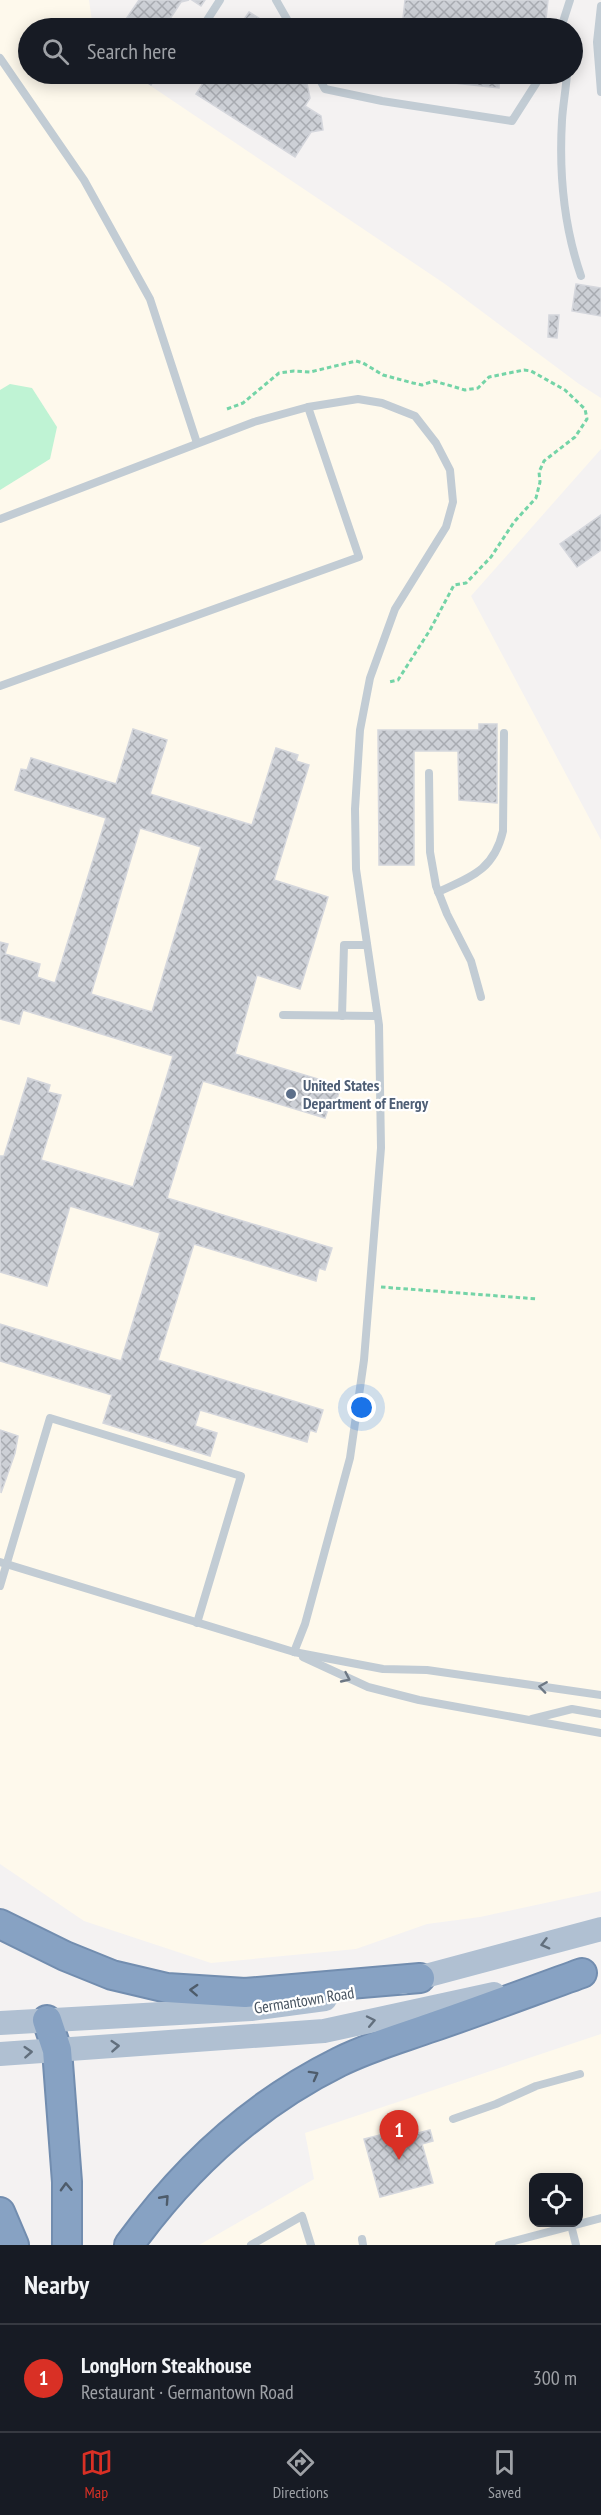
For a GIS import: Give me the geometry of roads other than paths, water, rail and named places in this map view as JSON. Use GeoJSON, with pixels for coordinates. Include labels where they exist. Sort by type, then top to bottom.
{"type":"FeatureCollection","features":[{"type":"Feature","properties":{"kind":"highway"},"geometry":{"type":"LineString","coordinates":[[0,1924],[65,1956],[112,1974],[167,1988],[245,1993],[420,1978]]}},
{"type":"Feature","properties":{"kind":"highway"},"geometry":{"type":"LineString","coordinates":[[129,2245],[153,2213],[197,2164],[239,2126],[288,2090],[339,2061],[375,2046],[591,1971]]}},
{"type":"Feature","properties":{"kind":"highway"},"geometry":{"type":"LineString","coordinates":[[47,2020],[57,2050],[67,2182],[67,2245]]}},
{"type":"Feature","properties":{"kind":"highway"},"geometry":{"type":"LineString","coordinates":[[0,2212],[14,2245]]}},
{"type":"Feature","properties":{"kind":"main road","name":"Germantown Road"},"geometry":{"type":"LineString","coordinates":[[0,2023],[251,2009],[325,1999],[420,1978],[601,1929]]}},
{"type":"Feature","properties":{"kind":"main road","name":"Germantown Road"},"geometry":{"type":"LineString","coordinates":[[0,2054],[324,2031],[591,1971]]}},
{"type":"Feature","properties":{"kind":"lane"},"geometry":{"type":"LineString","coordinates":[[208,18],[220,0]]}},
{"type":"Feature","properties":{"kind":"lane"},"geometry":{"type":"LineString","coordinates":[[276,0],[286,18]]}},
{"type":"Feature","properties":{"kind":"lane"},"geometry":{"type":"LineString","coordinates":[[564,18],[570,0]]}},
{"type":"Feature","properties":{"kind":"lane"},"geometry":{"type":"LineString","coordinates":[[601,6],[597,42],[601,92]]}},
{"type":"Feature","properties":{"kind":"lane"},"geometry":{"type":"LineString","coordinates":[[0,58],[84,180],[150,299],[196,443]]}},
{"type":"Feature","properties":{"kind":"lane"},"geometry":{"type":"LineString","coordinates":[[322,84],[325,89],[382,101],[512,121],[536,84]]}},
{"type":"Feature","properties":{"kind":"lane"},"geometry":{"type":"LineString","coordinates":[[566,84],[561,156],[567,224],[581,276]]}},
{"type":"Feature","properties":{"kind":"lane"},"geometry":{"type":"LineString","coordinates":[[0,519],[254,422],[308,406],[358,399],[382,403],[415,416],[436,443],[450,470],[453,502],[446,527],[395,609],[370,678],[360,730],[355,809],[356,869],[378,1016],[381,1148],[364,1360],[350,1458],[305,1624],[294,1652]]}},
{"type":"Feature","properties":{"kind":"lane"},"geometry":{"type":"LineString","coordinates":[[0,686],[359,557],[308,406]]}},
{"type":"Feature","properties":{"kind":"lane"},"geometry":{"type":"LineString","coordinates":[[438,892],[483,870],[500,847],[503,831],[504,733]]}},
{"type":"Feature","properties":{"kind":"lane"},"geometry":{"type":"LineString","coordinates":[[429,773],[430,852],[438,892],[471,961],[481,997]]}},
{"type":"Feature","properties":{"kind":"lane"},"geometry":{"type":"LineString","coordinates":[[342,1016],[344,945],[367,945]]}},
{"type":"Feature","properties":{"kind":"lane"},"geometry":{"type":"LineString","coordinates":[[283,1015],[378,1016]]}},
{"type":"Feature","properties":{"kind":"lane"},"geometry":{"type":"LineString","coordinates":[[0,1586],[3,1563],[50,1418],[241,1476],[197,1623]]}},
{"type":"Feature","properties":{"kind":"lane"},"geometry":{"type":"LineString","coordinates":[[3,1563],[294,1652],[382,1669],[427,1670],[601,1695]]}},
{"type":"Feature","properties":{"kind":"lane"},"geometry":{"type":"LineString","coordinates":[[294,1652],[368,1687],[419,1700],[601,1733]]}},
{"type":"Feature","properties":{"kind":"lane"},"geometry":{"type":"LineString","coordinates":[[527,1720],[572,1709],[601,1714]]}},
{"type":"Feature","properties":{"kind":"lane"},"geometry":{"type":"LineString","coordinates":[[453,2119],[496,2104],[536,2086],[580,2073]]}},
{"type":"Feature","properties":{"kind":"lane"},"geometry":{"type":"LineString","coordinates":[[251,2245],[302,2216],[311,2245]]}},
{"type":"Feature","properties":{"kind":"lane"},"geometry":{"type":"LineString","coordinates":[[583,2222],[601,2218]]}},
{"type":"Feature","properties":{"kind":"lane"},"geometry":{"type":"LineString","coordinates":[[499,2245],[564,2227]]}},
{"type":"Feature","properties":{"kind":"lane"},"geometry":{"type":"LineString","coordinates":[[572,2227],[576,2245]]}},
{"type":"Feature","properties":{"kind":"place","name":"United States Department of Energy"},"geometry":{"type":"Point","coordinates":[291,1094]}},
{"type":"Feature","properties":{"kind":"place","name":"LongHorn Steakhouse"},"geometry":{"type":"Point","coordinates":[399,2160]}}]}
